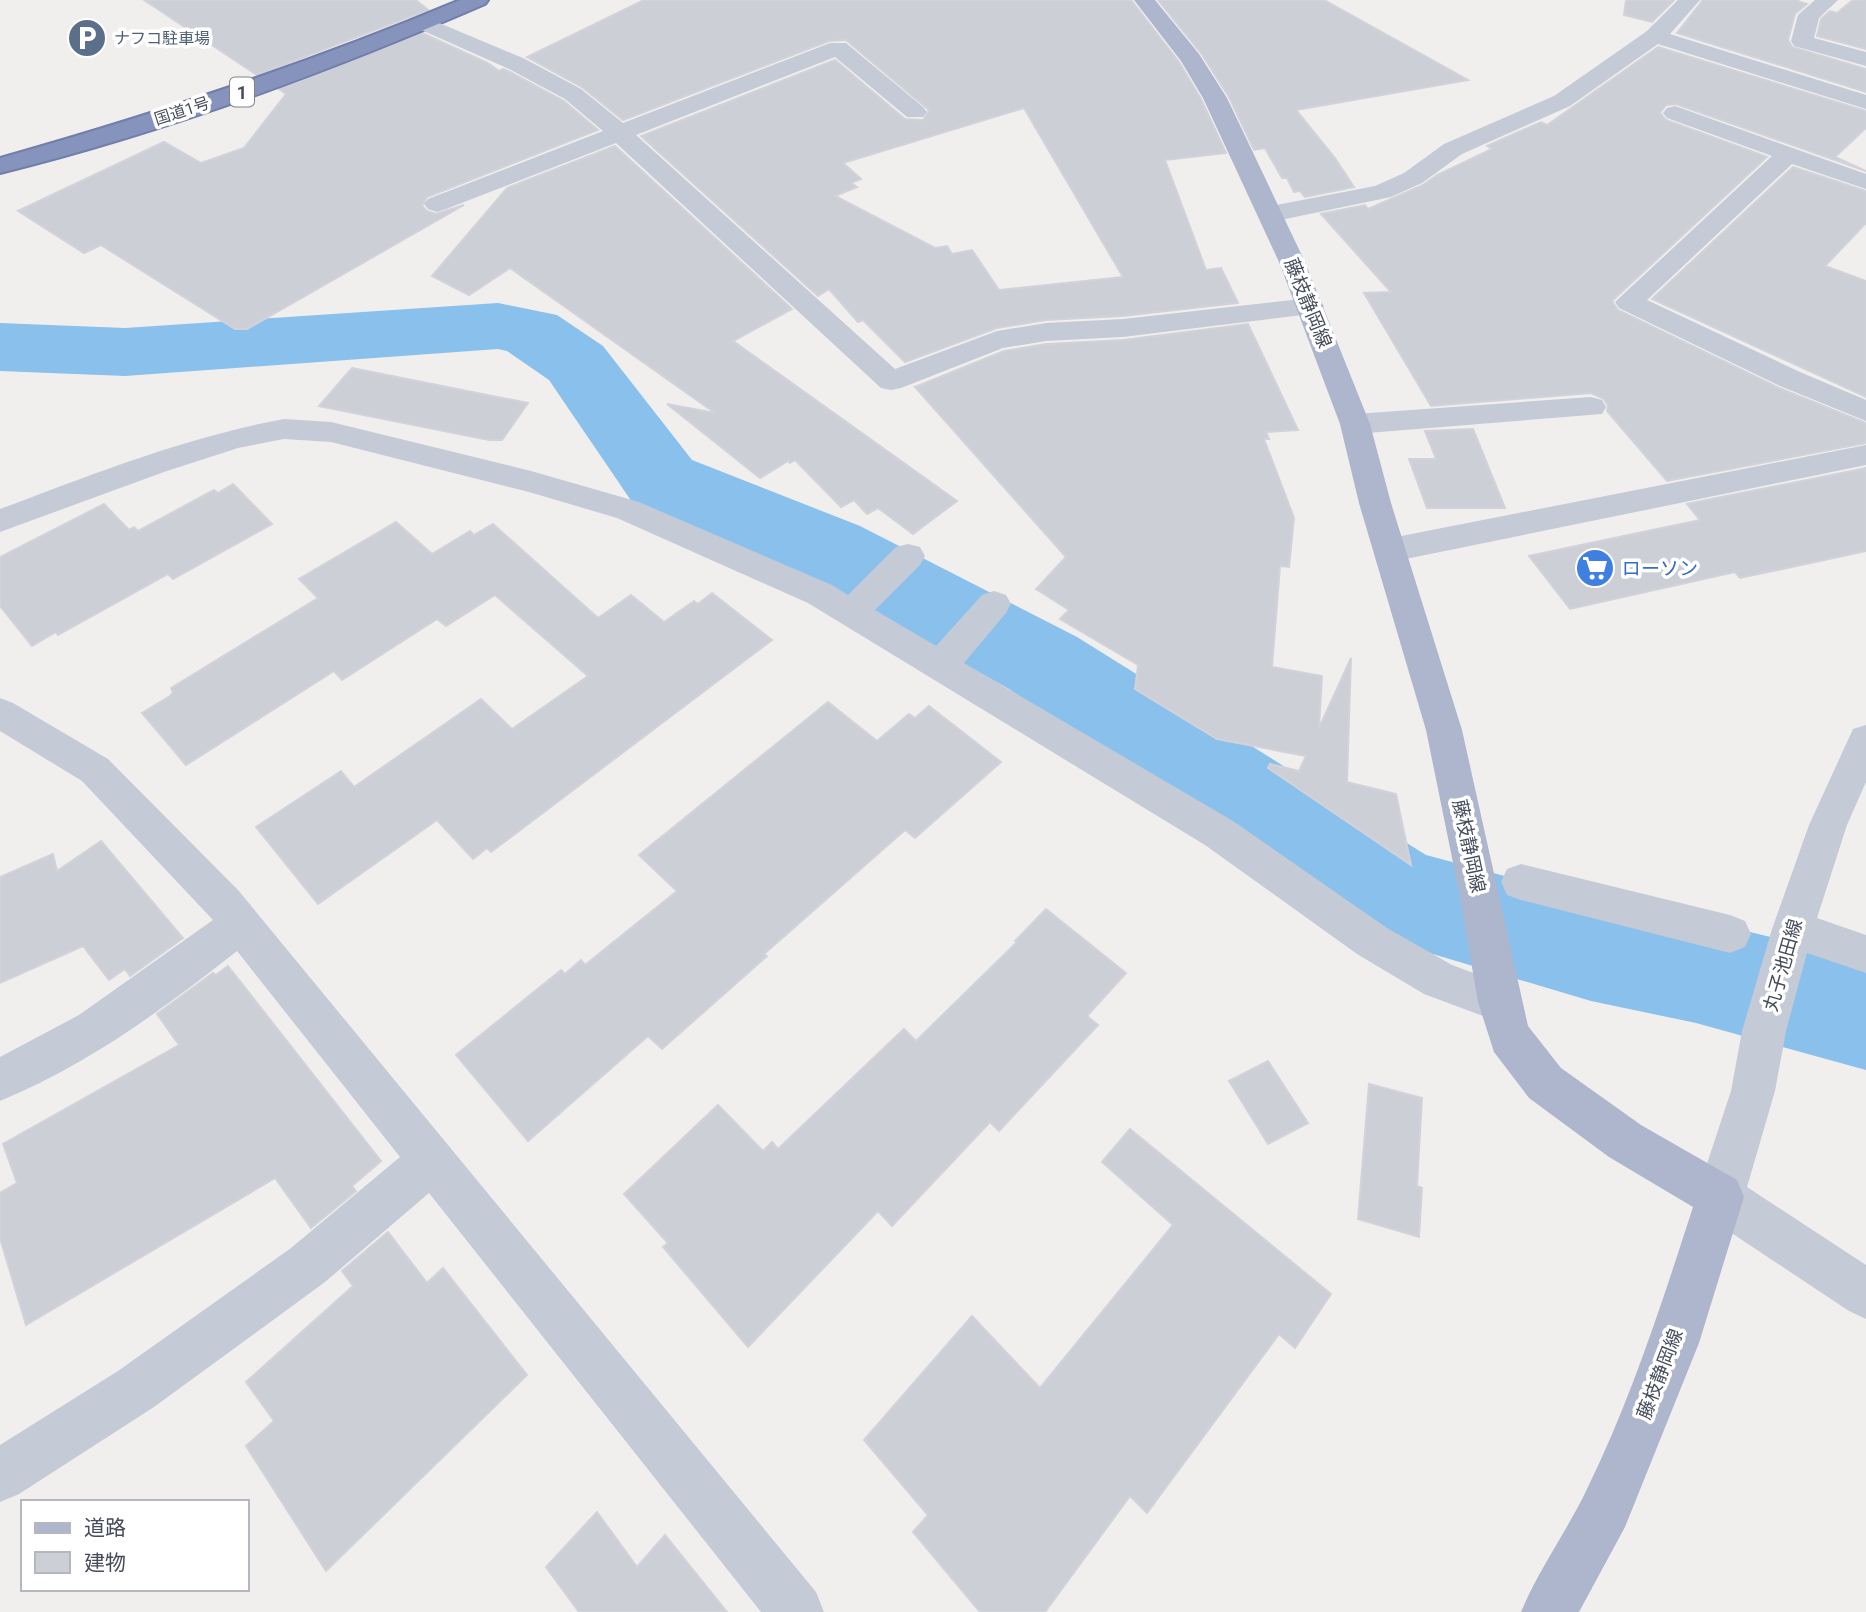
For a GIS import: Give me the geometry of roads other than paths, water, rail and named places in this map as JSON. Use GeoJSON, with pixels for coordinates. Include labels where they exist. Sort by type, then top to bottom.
{"type":"FeatureCollection","features":[{"type":"Feature","properties":{"kind":"highway","name":"国道1号"},"geometry":{"type":"LineString","coordinates":[[0,166],[250,89],[425,23],[478,0]]}},
{"type":"Feature","properties":{"kind":"main road","name":"藤枝静岡線"},"geometry":{"type":"LineString","coordinates":[[1144,0],[1191,59],[1215,98],[1310,306],[1355,424],[1375,503],[1444,730],[1480,897],[1495,984],[1509,1037],[1545,1083],[1625,1141],[1720,1197],[1674,1343],[1653,1394],[1606,1508],[1549,1612]]}},
{"type":"Feature","properties":{"kind":"street"},"geometry":{"type":"LineString","coordinates":[[1270,214],[1343,202],[1382,192],[1403,183],[1453,149],[1562,101],[1655,36],[1690,0]]}},
{"type":"Feature","properties":{"kind":"street"},"geometry":{"type":"LineString","coordinates":[[1828,0],[1809,15],[1802,41],[1866,59]]}},
{"type":"Feature","properties":{"kind":"street"},"geometry":{"type":"LineString","coordinates":[[425,23],[517,64],[573,93],[891,381],[997,340],[1046,332],[1123,328],[1310,306]]}},
{"type":"Feature","properties":{"kind":"street"},"geometry":{"type":"LineString","coordinates":[[1655,36],[1866,102]]}},
{"type":"Feature","properties":{"kind":"street"},"geometry":{"type":"LineString","coordinates":[[437,204],[838,48],[915,112]]}},
{"type":"Feature","properties":{"kind":"street"},"geometry":{"type":"LineString","coordinates":[[1675,113],[1866,182]]}},
{"type":"Feature","properties":{"kind":"street"},"geometry":{"type":"LineString","coordinates":[[1788,154],[1629,302],[1790,379],[1866,411]]}},
{"type":"Feature","properties":{"kind":"street"},"geometry":{"type":"LineString","coordinates":[[1355,424],[1591,407]]}},
{"type":"Feature","properties":{"kind":"street"},"geometry":{"type":"LineString","coordinates":[[0,521],[153,464],[235,438],[284,429],[331,432],[531,482],[628,510],[820,594],[1219,833],[1372,941],[1438,980],[1495,984]]}},
{"type":"Feature","properties":{"kind":"street"},"geometry":{"type":"LineString","coordinates":[[1391,550],[1866,455]]}},
{"type":"Feature","properties":{"kind":"street"},"geometry":{"type":"LineString","coordinates":[[851,613],[908,556]]}},
{"type":"Feature","properties":{"kind":"street"},"geometry":{"type":"LineString","coordinates":[[940,666],[995,604]]}},
{"type":"Feature","properties":{"kind":"street"},"geometry":{"type":"LineString","coordinates":[[0,713],[95,770],[224,902],[796,1612]]}},
{"type":"Feature","properties":{"kind":"street","name":"丸子池田線"},"geometry":{"type":"LineString","coordinates":[[1720,1197],[1753,1091],[1764,1031],[1789,947],[1828,825],[1866,740]]}},
{"type":"Feature","properties":{"kind":"street"},"geometry":{"type":"LineString","coordinates":[[1521,882],[1730,934]]}},
{"type":"Feature","properties":{"kind":"street"},"geometry":{"type":"LineString","coordinates":[[0,1079],[31,1067],[130,1005],[240,924]]}},
{"type":"Feature","properties":{"kind":"street"},"geometry":{"type":"LineString","coordinates":[[1789,947],[1866,954]]}},
{"type":"Feature","properties":{"kind":"street"},"geometry":{"type":"LineString","coordinates":[[0,1475],[136,1389],[308,1265],[431,1161]]}},
{"type":"Feature","properties":{"kind":"street"},"geometry":{"type":"LineString","coordinates":[[1720,1197],[1866,1294]]}},
{"type":"Feature","properties":{"kind":"waterway"},"geometry":{"type":"LineString","coordinates":[[0,347],[125,352],[498,326],[530,332],[576,363],[662,481],[829,549],[1043,663],[1399,896],[1591,950],[1696,971],[1866,1015]]}},
{"type":"Feature","properties":{"kind":"place","name":"ナフコ駐車場"},"geometry":{"type":"Point","coordinates":[87,38]}},
{"type":"Feature","properties":{"kind":"place","name":"ローソン"},"geometry":{"type":"Point","coordinates":[1595,568]}}]}
